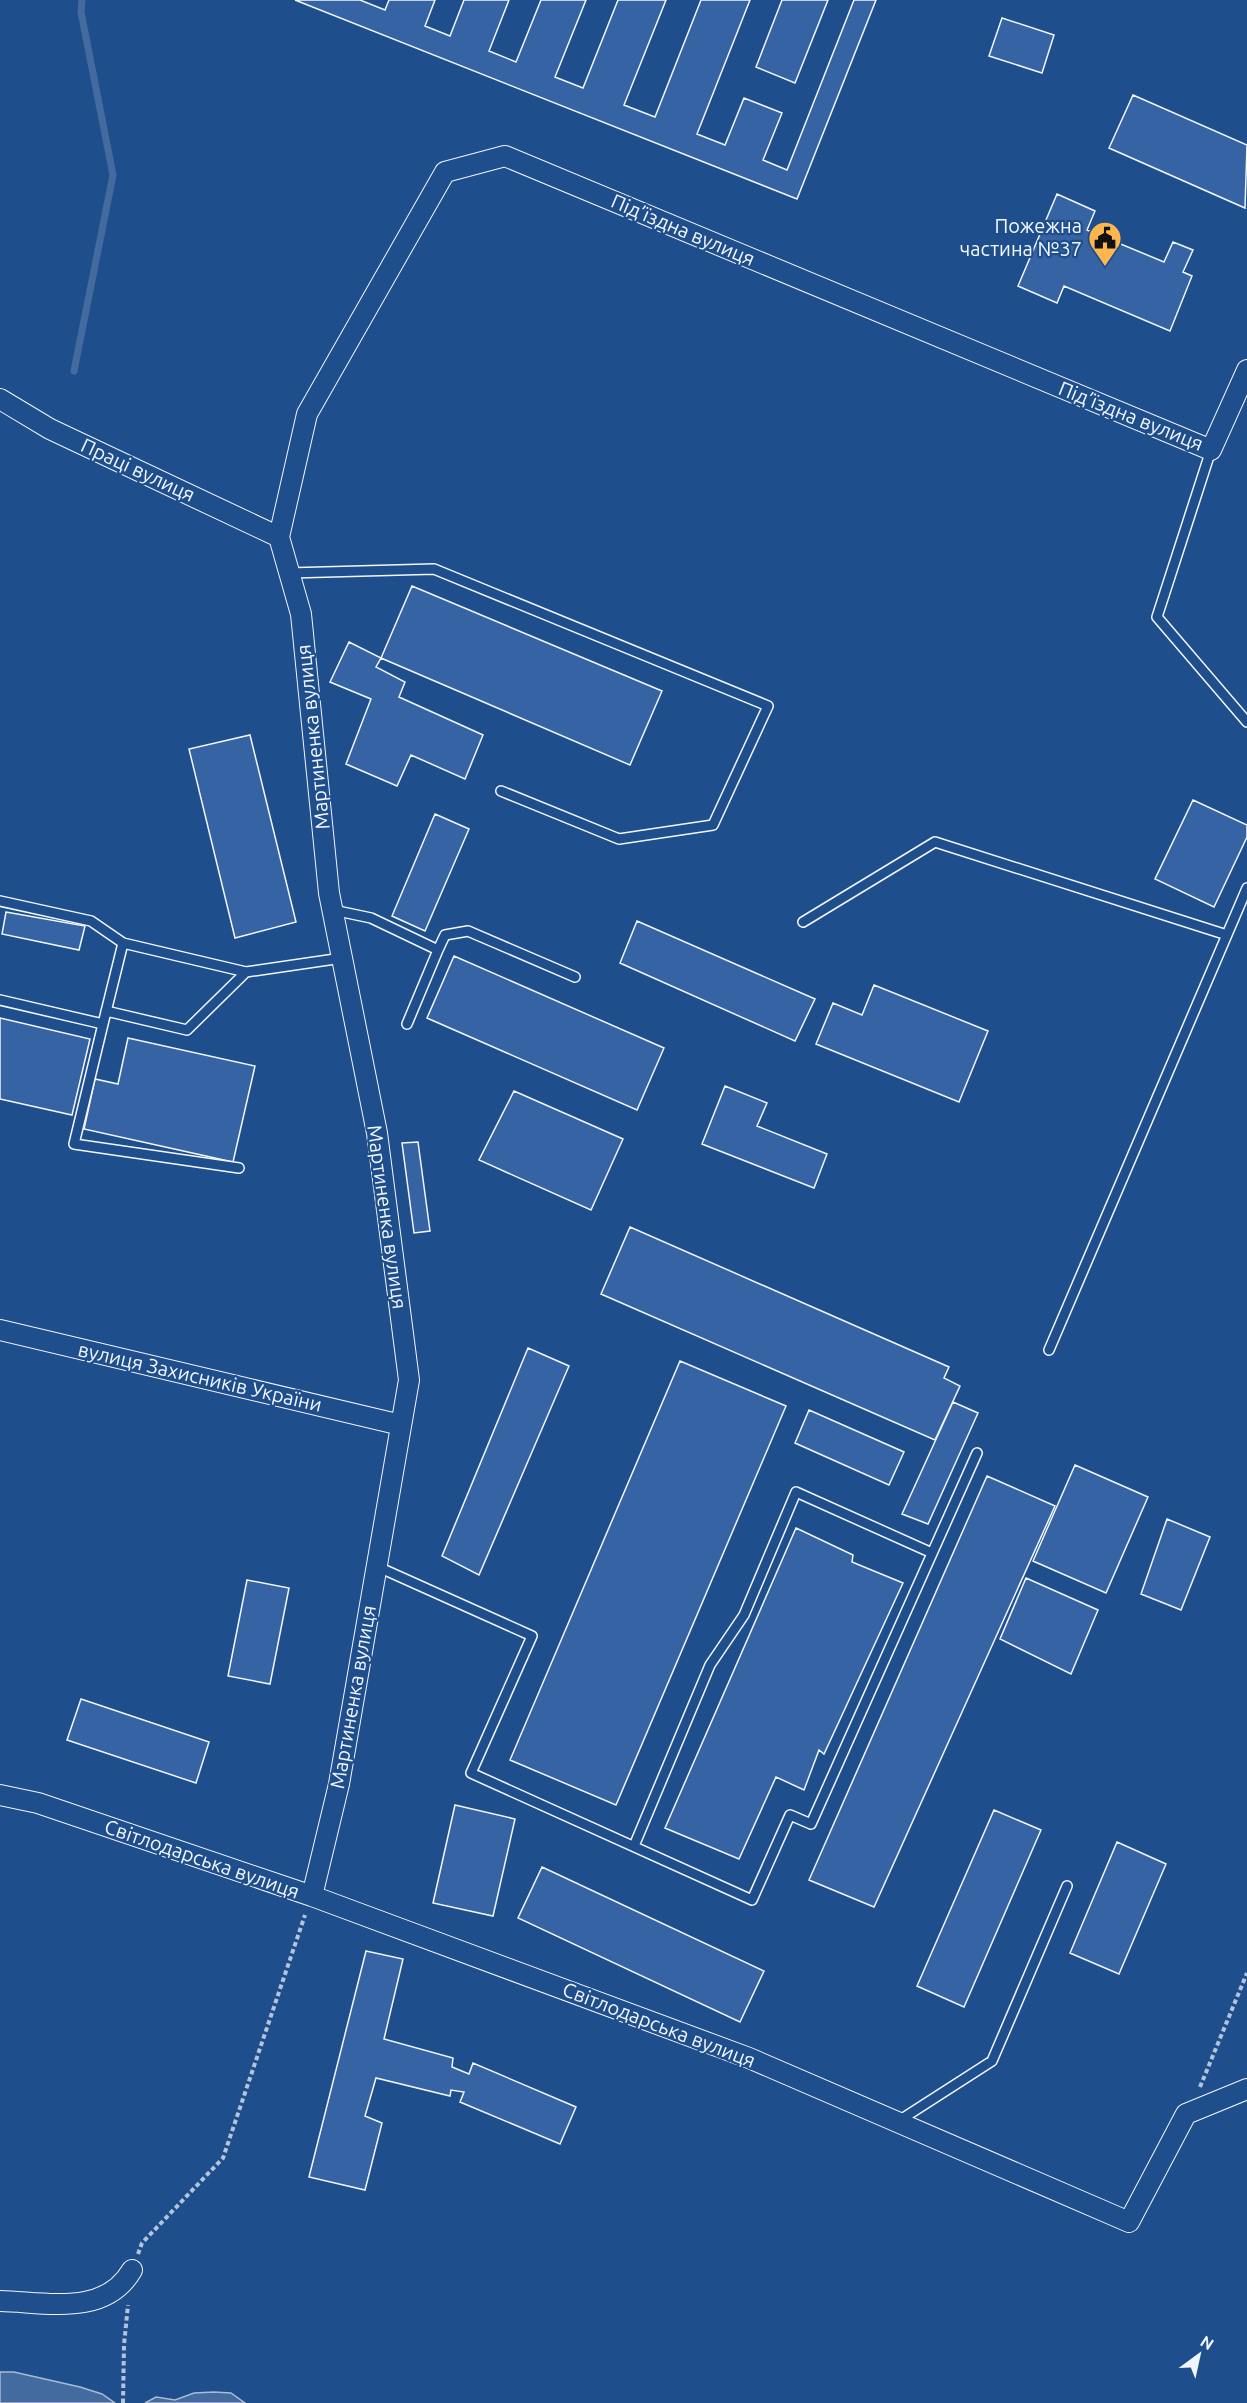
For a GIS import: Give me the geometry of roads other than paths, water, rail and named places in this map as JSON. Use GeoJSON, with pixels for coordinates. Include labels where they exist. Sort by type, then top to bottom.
{"type":"FeatureCollection","features":[{"type":"Feature","properties":{"kind":"street","name":"Під’їздна вулиця"},"geometry":{"type":"LineString","coordinates":[[279,537],[307,414],[445,172],[505,156],[1211,450],[1247,370]]}},
{"type":"Feature","properties":{"kind":"street","name":"Праці вулиця"},"geometry":{"type":"LineString","coordinates":[[0,399],[50,429],[279,537]]}},
{"type":"Feature","properties":{"kind":"street","name":"Мартиненка вулиця"},"geometry":{"type":"LineString","coordinates":[[279,537],[301,614],[329,893],[377,1133],[409,1380],[339,1784],[312,1896]]}},
{"type":"Feature","properties":{"kind":"street","name":"вулиця Захисників України"},"geometry":{"type":"LineString","coordinates":[[0,1330],[401,1425]]}},
{"type":"Feature","properties":{"kind":"street","name":"Світлодарська вулиця"},"geometry":{"type":"LineString","coordinates":[[0,1795],[38,1803],[312,1896],[749,2058],[1130,2222],[1186,2114],[1247,2089]]}},
{"type":"Feature","properties":{"kind":"street"},"geometry":{"type":"LineString","coordinates":[[0,2301],[82,2304],[107,2295],[124,2283],[132,2270]]}},
{"type":"Feature","properties":{"kind":"lane"},"geometry":{"type":"LineString","coordinates":[[1211,450],[1157,617],[1247,722]]}},
{"type":"Feature","properties":{"kind":"lane"},"geometry":{"type":"LineString","coordinates":[[289,573],[434,569],[768,706],[713,825],[620,839],[501,791]]}},
{"type":"Feature","properties":{"kind":"lane"},"geometry":{"type":"LineString","coordinates":[[803,922],[935,842],[1227,935]]}},
{"type":"Feature","properties":{"kind":"lane"},"geometry":{"type":"LineString","coordinates":[[1049,1350],[1247,888]]}},
{"type":"Feature","properties":{"kind":"lane"},"geometry":{"type":"LineString","coordinates":[[0,901],[91,921],[123,943],[246,972],[342,958]]}},
{"type":"Feature","properties":{"kind":"lane"},"geometry":{"type":"LineString","coordinates":[[333,910],[370,918],[438,950]]}},
{"type":"Feature","properties":{"kind":"lane"},"geometry":{"type":"LineString","coordinates":[[407,1024],[445,935],[468,931],[575,977]]}},
{"type":"Feature","properties":{"kind":"lane"},"geometry":{"type":"LineString","coordinates":[[123,943],[74,1144],[239,1168]]}},
{"type":"Feature","properties":{"kind":"lane"},"geometry":{"type":"LineString","coordinates":[[106,1011],[187,1030],[246,972]]}},
{"type":"Feature","properties":{"kind":"lane"},"geometry":{"type":"LineString","coordinates":[[0,1000],[103,1024]]}},
{"type":"Feature","properties":{"kind":"lane"},"geometry":{"type":"LineString","coordinates":[[376,1566],[532,1636],[471,1773],[752,1900],[790,1815],[811,1824],[977,1453]]}},
{"type":"Feature","properties":{"kind":"lane"},"geometry":{"type":"LineString","coordinates":[[634,1846],[710,1665],[744,1615],[796,1492],[932,1553]]}},
{"type":"Feature","properties":{"kind":"lane"},"geometry":{"type":"LineString","coordinates":[[897,2122],[992,2061],[1067,1886]]}},
{"type":"Feature","properties":{"kind":"water"},"geometry":{"type":"Polygon","coordinates":[[[0,2372],[14,2372],[80,2387],[102,2394],[115,2403],[0,2403],[0,2372]]]}},
{"type":"Feature","properties":{"kind":"water"},"geometry":{"type":"Polygon","coordinates":[[[194,2393],[231,2393],[245,2403],[145,2403],[156,2397],[175,2400],[194,2393]]]}},
{"type":"Feature","properties":{"kind":"waterway"},"geometry":{"type":"LineString","coordinates":[[74,371],[113,175],[81,12],[82,0]]}},
{"type":"Feature","properties":{"kind":"place","name":"Пожежна частина №37"},"geometry":{"type":"Point","coordinates":[1105,267]}}]}
